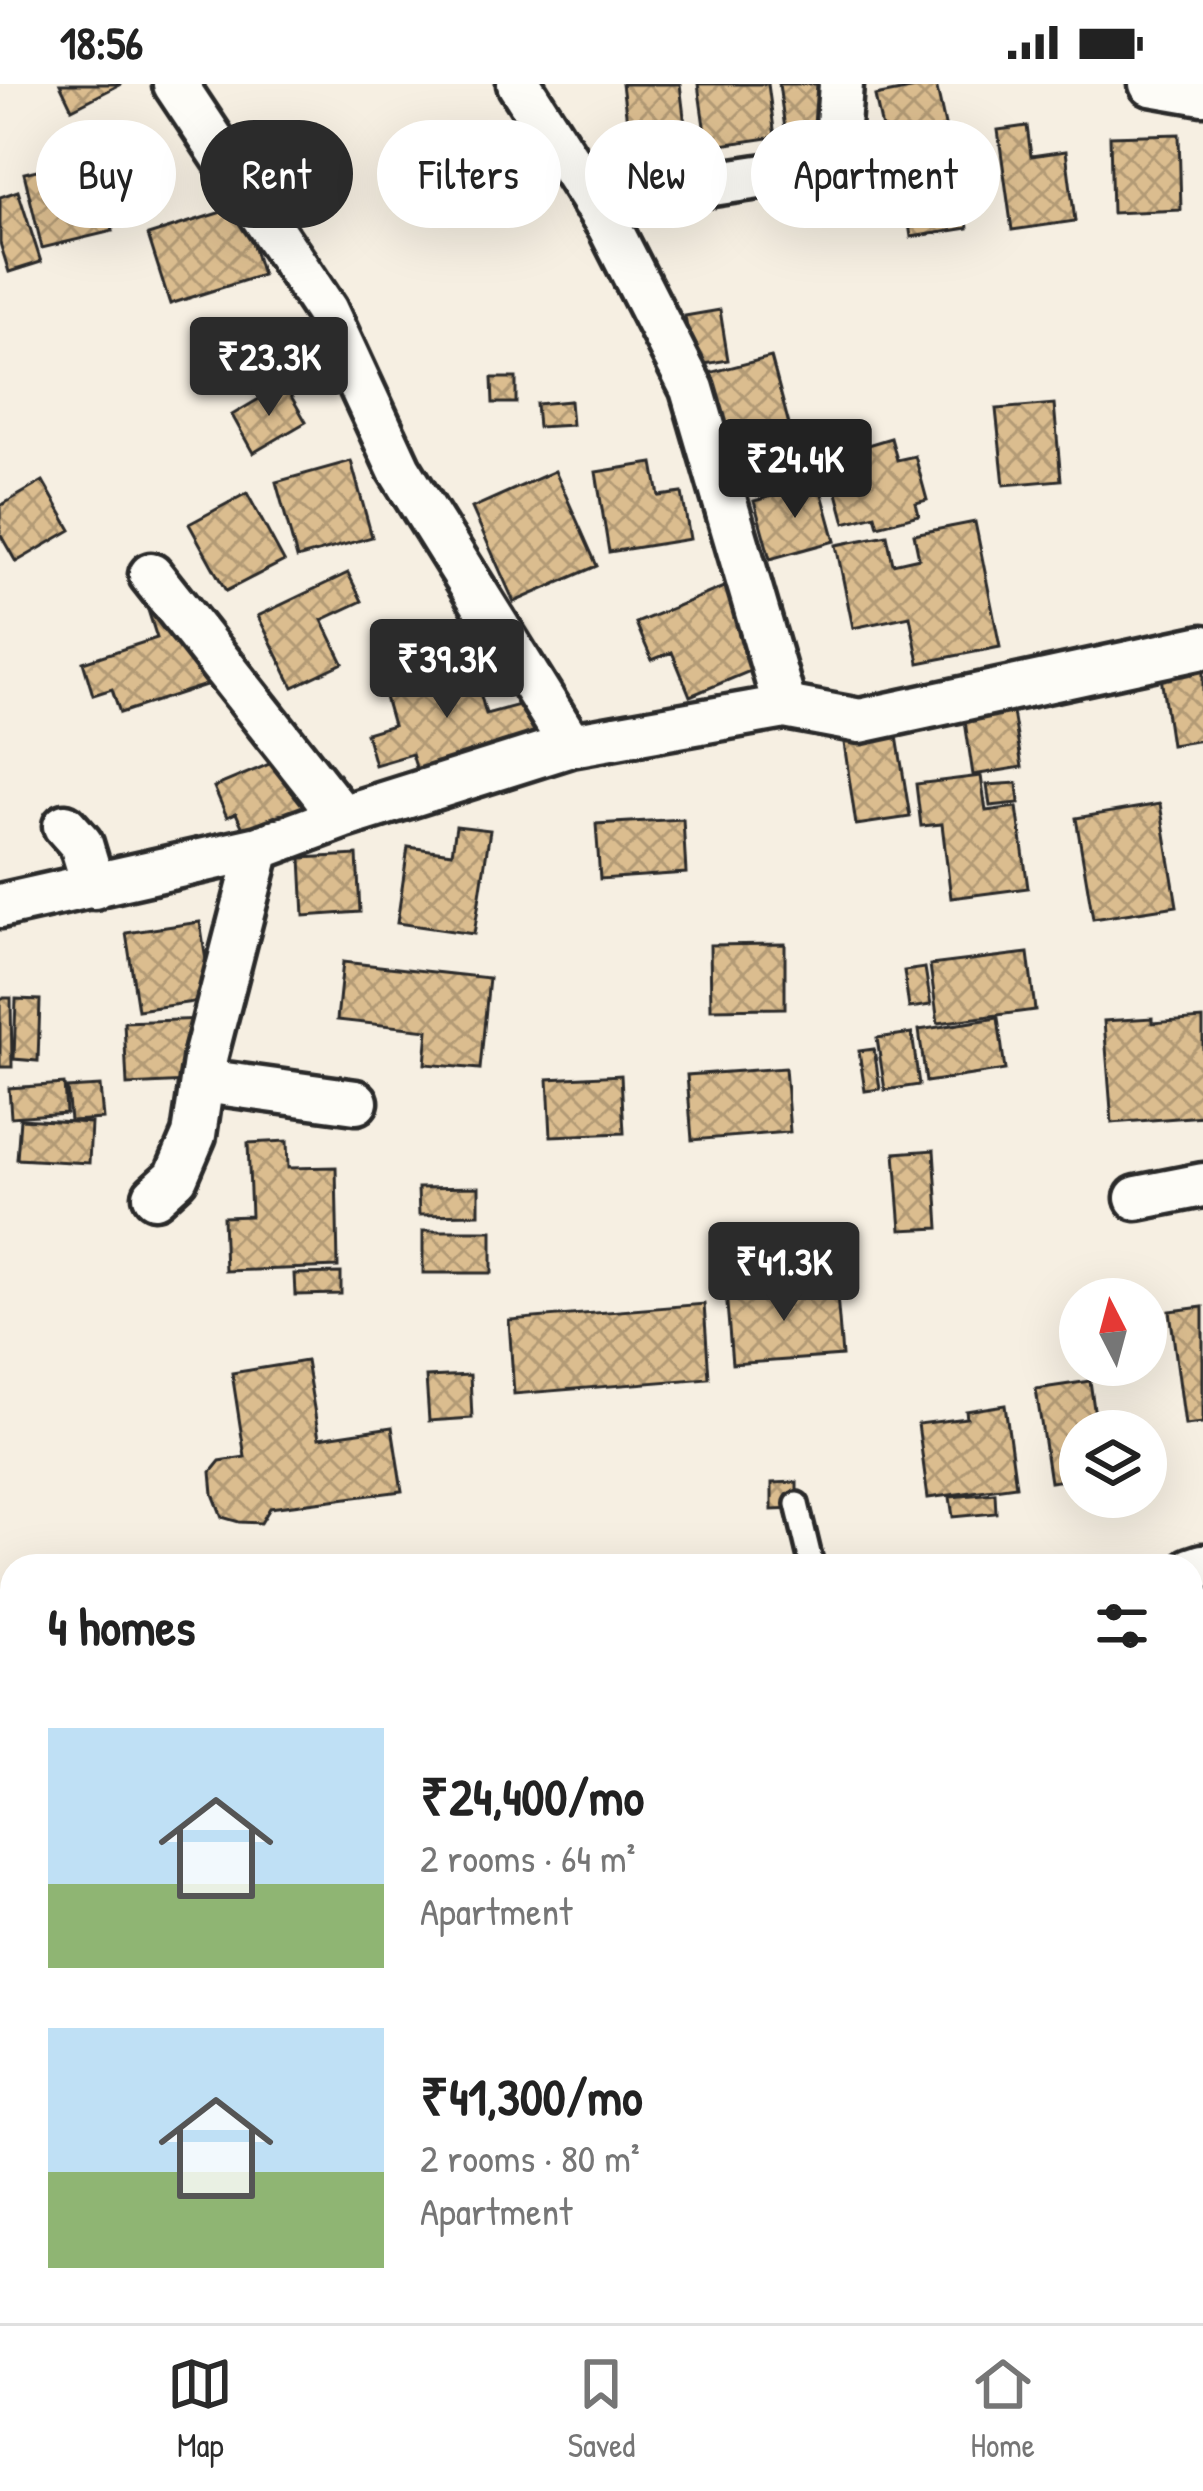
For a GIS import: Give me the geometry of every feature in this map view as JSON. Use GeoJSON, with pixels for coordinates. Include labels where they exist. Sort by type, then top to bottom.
{"type":"FeatureCollection","features":[{"type":"Feature","properties":{"kind":"street"},"geometry":{"type":"LineString","coordinates":[[175,84],[326,311],[399,469],[571,746]]}},
{"type":"Feature","properties":{"kind":"street"},"geometry":{"type":"LineString","coordinates":[[518,84],[585,189]]}},
{"type":"Feature","properties":{"kind":"street"},"geometry":{"type":"LineString","coordinates":[[727,182],[792,172],[830,152],[838,126],[841,84]]}},
{"type":"Feature","properties":{"kind":"street"},"geometry":{"type":"LineString","coordinates":[[1151,84],[1203,93]]}},
{"type":"Feature","properties":{"kind":"street"},"geometry":{"type":"LineString","coordinates":[[607,228],[692,389],[785,707]]}},
{"type":"Feature","properties":{"kind":"street"},"geometry":{"type":"LineString","coordinates":[[152,575],[341,817]]}},
{"type":"Feature","properties":{"kind":"street"},"geometry":{"type":"LineString","coordinates":[[0,906],[259,848],[341,817],[571,746],[785,707],[860,721],[1203,647]]}},
{"type":"Feature","properties":{"kind":"street"},"geometry":{"type":"LineString","coordinates":[[65,826],[81,844],[94,887]]}},
{"type":"Feature","properties":{"kind":"street"},"geometry":{"type":"LineString","coordinates":[[155,1196],[176,1177],[194,1136],[202,1081],[259,848]]}},
{"type":"Feature","properties":{"kind":"street"},"geometry":{"type":"LineString","coordinates":[[202,1081],[356,1102]]}},
{"type":"Feature","properties":{"kind":"street"},"geometry":{"type":"LineString","coordinates":[[1137,1198],[1203,1184]]}},
{"type":"Feature","properties":{"kind":"lane"},"geometry":{"type":"LineString","coordinates":[[797,1504],[809,1554]]}},
{"type":"Feature","properties":{"kind":"building"},"geometry":{"type":"Polygon","coordinates":[[[60,84],[121,84],[72,109],[60,84]]]}},
{"type":"Feature","properties":{"kind":"building"},"geometry":{"type":"Polygon","coordinates":[[[622,84],[680,84],[684,120],[627,120],[622,84]]]}},
{"type":"Feature","properties":{"kind":"building"},"geometry":{"type":"Polygon","coordinates":[[[698,84],[768,84],[773,120],[751,120],[751,141],[727,144],[727,120],[703,120],[698,84]]]}},
{"type":"Feature","properties":{"kind":"building"},"geometry":{"type":"Polygon","coordinates":[[[779,84],[834,84],[839,120],[784,120],[779,84]]]}},
{"type":"Feature","properties":{"kind":"building"},"geometry":{"type":"Polygon","coordinates":[[[936,84],[944,120],[880,120],[875,96],[936,84]]]}},
{"type":"Feature","properties":{"kind":"building"},"geometry":{"type":"Polygon","coordinates":[[[1027,126],[1031,156],[1066,151],[1075,221],[1012,230],[1000,130],[1027,126]]]}},
{"type":"Feature","properties":{"kind":"building"},"geometry":{"type":"Polygon","coordinates":[[[1179,134],[1181,210],[1112,213],[1110,136],[1179,134]]]}},
{"type":"Feature","properties":{"kind":"building"},"geometry":{"type":"Polygon","coordinates":[[[36,170],[36,223],[24,173],[36,170]]]}},
{"type":"Feature","properties":{"kind":"building"},"geometry":{"type":"Polygon","coordinates":[[[18,191],[41,262],[9,272],[0,243],[0,197],[18,191]]]}},
{"type":"Feature","properties":{"kind":"building"},"geometry":{"type":"Polygon","coordinates":[[[200,219],[200,228],[248,228],[262,275],[170,304],[148,235],[200,219]]]}},
{"type":"Feature","properties":{"kind":"building"},"geometry":{"type":"Polygon","coordinates":[[[37,228],[112,228],[113,231],[42,248],[37,228]]]}},
{"type":"Feature","properties":{"kind":"building"},"geometry":{"type":"Polygon","coordinates":[[[910,228],[968,228],[911,237],[910,228]]]}},
{"type":"Feature","properties":{"kind":"building"},"geometry":{"type":"Polygon","coordinates":[[[720,310],[728,360],[693,366],[685,316],[720,310]]]}},
{"type":"Feature","properties":{"kind":"building"},"geometry":{"type":"Polygon","coordinates":[[[771,357],[792,436],[727,454],[705,374],[771,357]]]}},
{"type":"Feature","properties":{"kind":"building"},"geometry":{"type":"Polygon","coordinates":[[[492,378],[516,378],[516,403],[493,403],[492,378]]]}},
{"type":"Feature","properties":{"kind":"building"},"geometry":{"type":"Polygon","coordinates":[[[284,384],[306,422],[253,453],[232,415],[284,384]]]}},
{"type":"Feature","properties":{"kind":"building"},"geometry":{"type":"Polygon","coordinates":[[[570,401],[572,425],[538,427],[536,404],[570,401]]]}},
{"type":"Feature","properties":{"kind":"building"},"geometry":{"type":"Polygon","coordinates":[[[1054,404],[1061,480],[1004,485],[996,409],[1054,404]]]}},
{"type":"Feature","properties":{"kind":"building"},"geometry":{"type":"Polygon","coordinates":[[[891,438],[897,460],[915,456],[927,500],[916,503],[919,515],[878,526],[875,515],[845,523],[833,478],[860,471],[854,449],[891,438]]]}},
{"type":"Feature","properties":{"kind":"building"},"geometry":{"type":"Polygon","coordinates":[[[351,461],[372,537],[297,558],[276,482],[351,461]]]}},
{"type":"Feature","properties":{"kind":"building"},"geometry":{"type":"Polygon","coordinates":[[[653,463],[659,496],[682,493],[690,539],[609,552],[596,472],[653,463]]]}},
{"type":"Feature","properties":{"kind":"building"},"geometry":{"type":"Polygon","coordinates":[[[555,471],[597,566],[514,602],[472,508],[555,471]]]}},
{"type":"Feature","properties":{"kind":"building"},"geometry":{"type":"Polygon","coordinates":[[[43,481],[71,530],[16,562],[0,534],[0,506],[43,481]]]}},
{"type":"Feature","properties":{"kind":"building"},"geometry":{"type":"Polygon","coordinates":[[[819,483],[835,541],[770,559],[754,501],[819,483]]]}},
{"type":"Feature","properties":{"kind":"building"},"geometry":{"type":"Polygon","coordinates":[[[247,493],[284,561],[226,591],[189,524],[247,493]]]}},
{"type":"Feature","properties":{"kind":"building"},"geometry":{"type":"Polygon","coordinates":[[[975,522],[1000,647],[919,663],[910,616],[853,628],[836,545],[887,535],[893,564],[919,558],[914,534],[975,522]]]}},
{"type":"Feature","properties":{"kind":"building"},"geometry":{"type":"Polygon","coordinates":[[[348,573],[362,601],[322,620],[343,663],[293,687],[258,616],[348,573]]]}},
{"type":"Feature","properties":{"kind":"building"},"geometry":{"type":"Polygon","coordinates":[[[726,586],[760,667],[690,696],[672,652],[652,660],[636,623],[726,586]]]}},
{"type":"Feature","properties":{"kind":"building"},"geometry":{"type":"Polygon","coordinates":[[[184,595],[212,683],[120,713],[112,689],[93,695],[83,662],[157,638],[147,607],[184,595]]]}},
{"type":"Feature","properties":{"kind":"building"},"geometry":{"type":"Polygon","coordinates":[[[470,658],[486,714],[530,702],[541,742],[419,777],[412,754],[375,765],[366,733],[393,725],[381,683],[470,658]]]}},
{"type":"Feature","properties":{"kind":"building"},"geometry":{"type":"Polygon","coordinates":[[[1203,664],[1203,740],[1171,745],[1160,670],[1203,664]]]}},
{"type":"Feature","properties":{"kind":"building"},"geometry":{"type":"Polygon","coordinates":[[[1011,700],[1022,767],[973,775],[963,708],[1011,700]]]}},
{"type":"Feature","properties":{"kind":"building"},"geometry":{"type":"Polygon","coordinates":[[[897,736],[910,817],[856,825],[844,743],[897,736]]]}},
{"type":"Feature","properties":{"kind":"building"},"geometry":{"type":"Polygon","coordinates":[[[298,752],[321,805],[247,837],[236,813],[227,817],[214,787],[298,752]]]}},
{"type":"Feature","properties":{"kind":"building"},"geometry":{"type":"Polygon","coordinates":[[[981,776],[986,811],[1017,807],[1028,888],[951,898],[942,824],[921,826],[916,784],[981,776]]]}},
{"type":"Feature","properties":{"kind":"building"},"geometry":{"type":"Polygon","coordinates":[[[1017,783],[1019,803],[990,806],[987,785],[1017,783]]]}},
{"type":"Feature","properties":{"kind":"building"},"geometry":{"type":"Polygon","coordinates":[[[1160,804],[1177,906],[1093,919],[1076,818],[1160,804]]]}},
{"type":"Feature","properties":{"kind":"building"},"geometry":{"type":"Polygon","coordinates":[[[683,819],[686,873],[600,879],[596,824],[683,819]]]}},
{"type":"Feature","properties":{"kind":"building"},"geometry":{"type":"Polygon","coordinates":[[[456,826],[490,830],[474,934],[397,923],[408,847],[452,853],[456,826]]]}},
{"type":"Feature","properties":{"kind":"building"},"geometry":{"type":"Polygon","coordinates":[[[357,855],[360,912],[304,916],[301,858],[357,855]]]}},
{"type":"Feature","properties":{"kind":"building"},"geometry":{"type":"Polygon","coordinates":[[[200,922],[206,961],[229,958],[235,996],[138,1010],[126,933],[200,922]]]}},
{"type":"Feature","properties":{"kind":"building"},"geometry":{"type":"Polygon","coordinates":[[[785,944],[785,1008],[711,1009],[710,945],[785,944]]]}},
{"type":"Feature","properties":{"kind":"building"},"geometry":{"type":"Polygon","coordinates":[[[1028,953],[1035,1010],[938,1023],[930,965],[1028,953]]]}},
{"type":"Feature","properties":{"kind":"building"},"geometry":{"type":"Polygon","coordinates":[[[343,962],[489,978],[480,1069],[425,1064],[428,1030],[337,1020],[343,962]]]}},
{"type":"Feature","properties":{"kind":"building"},"geometry":{"type":"Polygon","coordinates":[[[925,968],[931,1005],[909,1008],[904,971],[925,968]]]}},
{"type":"Feature","properties":{"kind":"building"},"geometry":{"type":"Polygon","coordinates":[[[0,998],[11,998],[12,1067],[0,1067],[0,998]]]}},
{"type":"Feature","properties":{"kind":"building"},"geometry":{"type":"Polygon","coordinates":[[[16,999],[40,1000],[38,1061],[14,1059],[16,999]]]}},
{"type":"Feature","properties":{"kind":"building"},"geometry":{"type":"Polygon","coordinates":[[[998,1018],[1005,1070],[926,1082],[919,1030],[998,1018]]]}},
{"type":"Feature","properties":{"kind":"building"},"geometry":{"type":"Polygon","coordinates":[[[1152,1018],[1152,1023],[1203,1019],[1203,1116],[1112,1123],[1104,1021],[1152,1018]]]}},
{"type":"Feature","properties":{"kind":"building"},"geometry":{"type":"Polygon","coordinates":[[[205,1019],[208,1081],[127,1085],[124,1022],[205,1019]]]}},
{"type":"Feature","properties":{"kind":"building"},"geometry":{"type":"Polygon","coordinates":[[[912,1033],[919,1085],[885,1090],[877,1038],[912,1033]]]}},
{"type":"Feature","properties":{"kind":"building"},"geometry":{"type":"Polygon","coordinates":[[[874,1049],[880,1089],[865,1091],[859,1051],[874,1049]]]}},
{"type":"Feature","properties":{"kind":"building"},"geometry":{"type":"Polygon","coordinates":[[[785,1068],[790,1132],[692,1140],[687,1075],[785,1068]]]}},
{"type":"Feature","properties":{"kind":"building"},"geometry":{"type":"Polygon","coordinates":[[[621,1075],[624,1133],[551,1136],[548,1079],[621,1075]]]}},
{"type":"Feature","properties":{"kind":"building"},"geometry":{"type":"Polygon","coordinates":[[[64,1084],[66,1113],[11,1117],[9,1088],[64,1084]]]}},
{"type":"Feature","properties":{"kind":"building"},"geometry":{"type":"Polygon","coordinates":[[[100,1086],[103,1119],[70,1121],[67,1088],[100,1086]]]}},
{"type":"Feature","properties":{"kind":"building"},"geometry":{"type":"Polygon","coordinates":[[[20,1119],[91,1123],[89,1163],[17,1159],[20,1119]]]}},
{"type":"Feature","properties":{"kind":"building"},"geometry":{"type":"Polygon","coordinates":[[[287,1141],[288,1168],[336,1167],[338,1267],[225,1271],[223,1217],[251,1216],[248,1143],[287,1141]]]}},
{"type":"Feature","properties":{"kind":"building"},"geometry":{"type":"Polygon","coordinates":[[[934,1150],[939,1228],[901,1230],[895,1153],[934,1150]]]}},
{"type":"Feature","properties":{"kind":"building"},"geometry":{"type":"Polygon","coordinates":[[[479,1187],[479,1214],[419,1215],[418,1188],[479,1187]]]}},
{"type":"Feature","properties":{"kind":"building"},"geometry":{"type":"Polygon","coordinates":[[[423,1231],[492,1231],[492,1273],[423,1273],[423,1231]]]}},
{"type":"Feature","properties":{"kind":"building"},"geometry":{"type":"Polygon","coordinates":[[[341,1273],[341,1294],[295,1295],[294,1274],[341,1273]]]}},
{"type":"Feature","properties":{"kind":"building"},"geometry":{"type":"Polygon","coordinates":[[[836,1283],[842,1356],[732,1364],[726,1292],[836,1283]]]}},
{"type":"Feature","properties":{"kind":"building"},"geometry":{"type":"Polygon","coordinates":[[[704,1304],[709,1378],[514,1394],[509,1320],[704,1304]]]}},
{"type":"Feature","properties":{"kind":"building"},"geometry":{"type":"Polygon","coordinates":[[[1203,1307],[1203,1423],[1185,1425],[1170,1311],[1203,1307]]]}},
{"type":"Feature","properties":{"kind":"building"},"geometry":{"type":"Polygon","coordinates":[[[306,1361],[319,1438],[392,1427],[402,1491],[270,1508],[261,1523],[222,1517],[211,1472],[220,1461],[245,1457],[232,1373],[306,1361]]]}},
{"type":"Feature","properties":{"kind":"building"},"geometry":{"type":"Polygon","coordinates":[[[470,1375],[472,1418],[429,1421],[426,1377],[470,1375]]]}},
{"type":"Feature","properties":{"kind":"building"},"geometry":{"type":"Polygon","coordinates":[[[1091,1386],[1094,1410],[1059,1410],[1059,1481],[1050,1482],[1036,1389],[1091,1386]]]}},
{"type":"Feature","properties":{"kind":"building"},"geometry":{"type":"Polygon","coordinates":[[[1005,1405],[1016,1486],[928,1498],[918,1424],[967,1418],[966,1411],[1005,1405]]]}},
{"type":"Feature","properties":{"kind":"building"},"geometry":{"type":"Polygon","coordinates":[[[797,1482],[797,1509],[772,1510],[772,1483],[797,1482]]]}},
{"type":"Feature","properties":{"kind":"building"},"geometry":{"type":"Polygon","coordinates":[[[995,1493],[996,1513],[953,1517],[950,1497],[995,1493]]]}}]}
